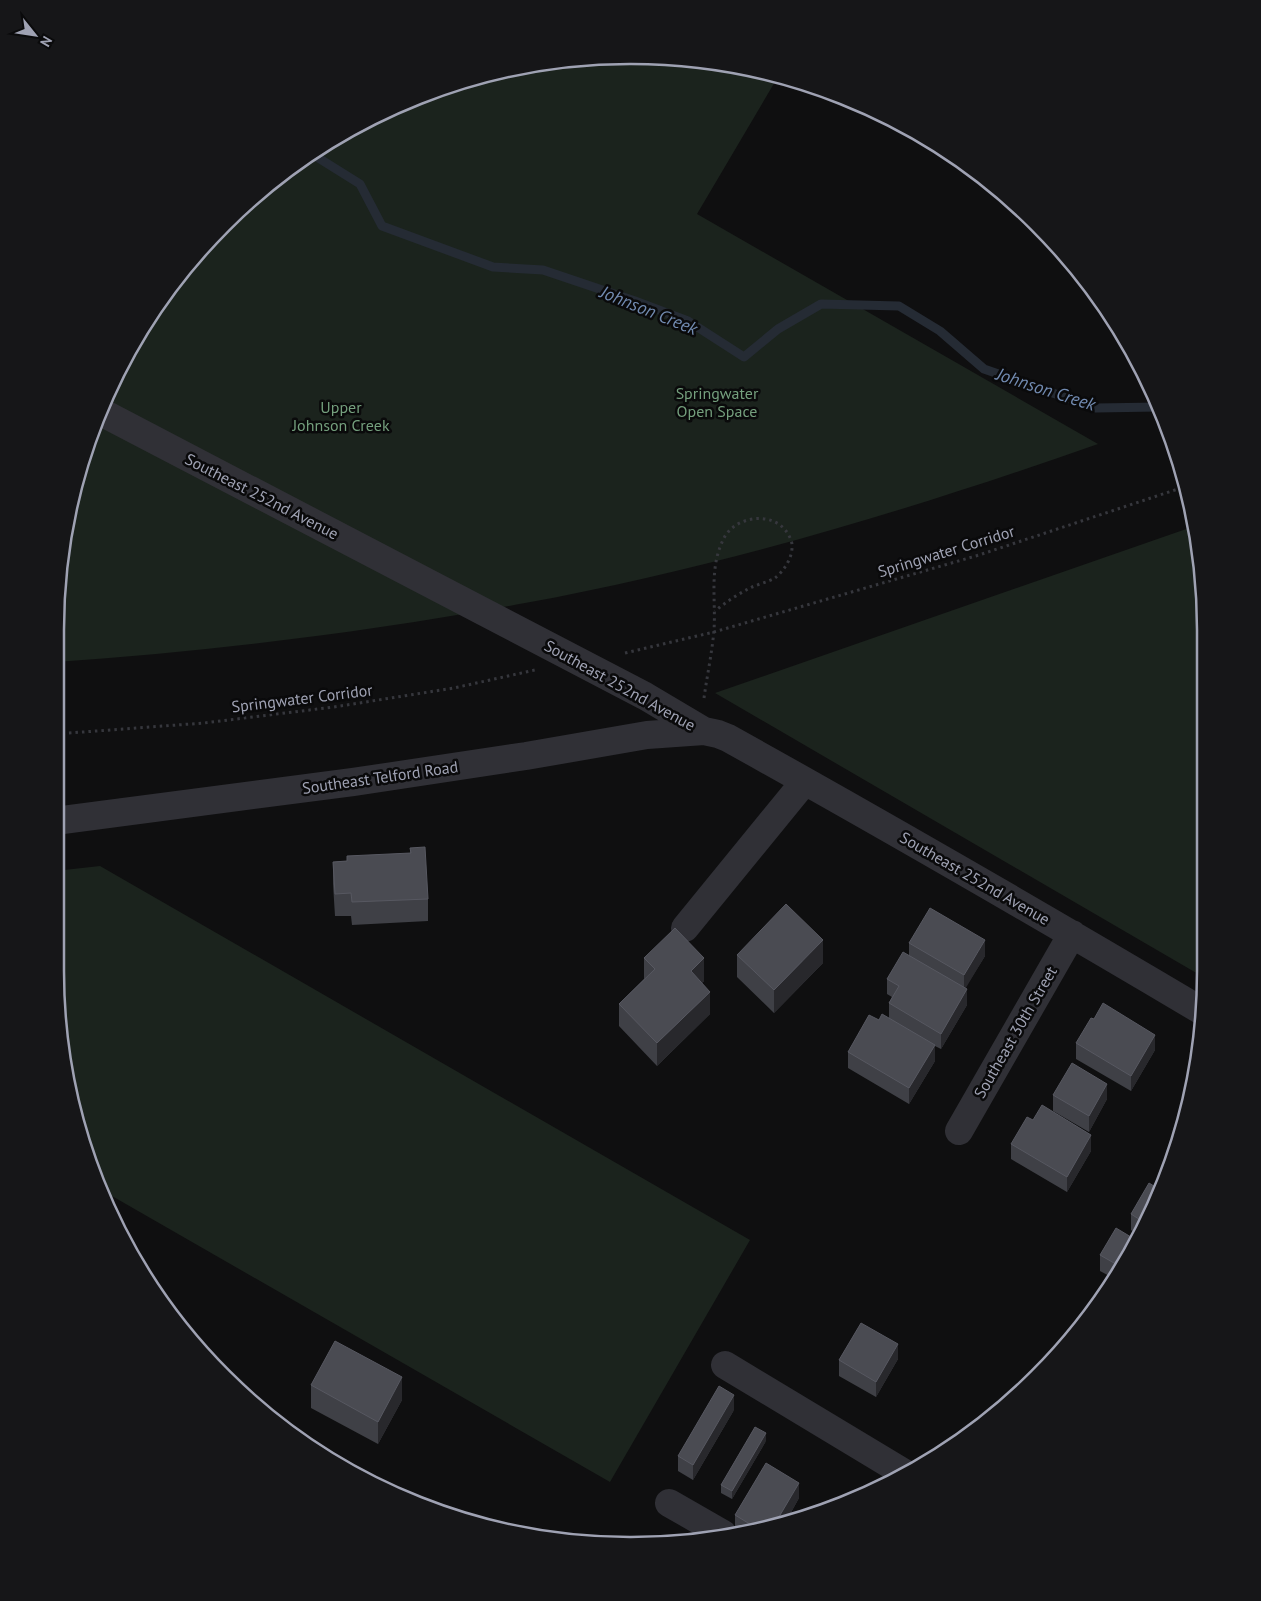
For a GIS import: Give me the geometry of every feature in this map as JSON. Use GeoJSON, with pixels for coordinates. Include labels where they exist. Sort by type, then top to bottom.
{"type":"FeatureCollection","features":[{"type":"Feature","properties":{"kind":"street","name":"Southeast 252nd Avenue"},"geometry":{"type":"LineString","coordinates":[[106,415],[646,696],[704,731],[728,738],[1072,934],[1196,1007]]}},
{"type":"Feature","properties":{"kind":"street","name":"Southeast Telford Road"},"geometry":{"type":"LineString","coordinates":[[64,820],[353,782],[526,756],[647,735],[704,731]]}},
{"type":"Feature","properties":{"kind":"street"},"geometry":{"type":"LineString","coordinates":[[685,928],[805,781]]}},
{"type":"Feature","properties":{"kind":"street","name":"Southeast 30th Street"},"geometry":{"type":"LineString","coordinates":[[959,1130],[1072,934]]}},
{"type":"Feature","properties":{"kind":"street"},"geometry":{"type":"LineString","coordinates":[[725,1366],[898,1469]]}},
{"type":"Feature","properties":{"kind":"street"},"geometry":{"type":"LineString","coordinates":[[669,1503],[716,1530]]}},
{"type":"Feature","properties":{"kind":"path","name":"Springwater Corridor"},"geometry":{"type":"LineString","coordinates":[[623,653],[714,632],[979,555],[1179,489]]}},
{"type":"Feature","properties":{"kind":"path"},"geometry":{"type":"LineString","coordinates":[[704,731],[704,698],[714,632],[714,570],[717,555],[724,538],[734,526],[749,519],[760,518],[769,519],[781,524],[792,544],[790,559],[783,570],[774,578],[744,592],[715,610]]}},
{"type":"Feature","properties":{"kind":"path","name":"Springwater Corridor"},"geometry":{"type":"LineString","coordinates":[[64,733],[204,723],[334,707],[454,688],[541,669]]}},
{"type":"Feature","properties":{"kind":"green space","name":"Upper Johnson Creek"},"geometry":{"type":"Polygon","coordinates":[[[593,65],[668,65],[741,75],[775,82],[697,214],[1098,444],[957,492],[814,535],[598,589],[350,632],[233,646],[64,661],[65,593],[69,557],[83,484],[94,448],[122,380],[159,316],[204,257],[230,230],[257,204],[316,159],[380,122],[414,107],[484,83],[520,75],[593,65]]]}},
{"type":"Feature","properties":{"kind":"green space"},"geometry":{"type":"Polygon","coordinates":[[[1187,529],[1196,593],[1197,630],[1197,973],[715,693],[1187,529]]]}},
{"type":"Feature","properties":{"kind":"green space"},"geometry":{"type":"Polygon","coordinates":[[[100,866],[750,1240],[610,1482],[111,1195],[94,1153],[83,1117],[69,1044],[65,1008],[64,870],[100,866]]]}},
{"type":"Feature","properties":{"kind":"building"},"geometry":{"type":"Polygon","coordinates":[[[425,847],[428,899],[352,902],[351,893],[335,894],[333,862],[347,861],[347,856],[411,853],[410,848],[425,847]]]}},
{"type":"Feature","properties":{"kind":"building"},"geometry":{"type":"Polygon","coordinates":[[[786,904],[823,940],[774,990],[737,955],[786,904]]]}},
{"type":"Feature","properties":{"kind":"building"},"geometry":{"type":"Polygon","coordinates":[[[930,908],[985,940],[964,975],[909,943],[930,908]]]}},
{"type":"Feature","properties":{"kind":"building"},"geometry":{"type":"Polygon","coordinates":[[[675,928],[704,958],[691,971],[710,992],[657,1043],[619,1004],[655,969],[644,958],[675,928]]]}},
{"type":"Feature","properties":{"kind":"building"},"geometry":{"type":"Polygon","coordinates":[[[903,952],[967,989],[941,1034],[889,1003],[899,986],[887,979],[903,952]]]}},
{"type":"Feature","properties":{"kind":"building"},"geometry":{"type":"Polygon","coordinates":[[[1103,1003],[1155,1035],[1131,1076],[1076,1043],[1091,1018],[1094,1019],[1103,1003]]]}},
{"type":"Feature","properties":{"kind":"building"},"geometry":{"type":"Polygon","coordinates":[[[882,1014],[935,1045],[909,1088],[848,1052],[869,1015],[879,1020],[882,1014]]]}},
{"type":"Feature","properties":{"kind":"building"},"geometry":{"type":"Polygon","coordinates":[[[1072,1063],[1107,1084],[1089,1116],[1053,1095],[1072,1063]]]}},
{"type":"Feature","properties":{"kind":"building"},"geometry":{"type":"Polygon","coordinates":[[[1042,1105],[1091,1135],[1067,1177],[1011,1144],[1027,1117],[1033,1120],[1042,1105]]]}},
{"type":"Feature","properties":{"kind":"building"},"geometry":{"type":"Polygon","coordinates":[[[1149,1183],[1154,1186],[1140,1220],[1131,1214],[1149,1183]]]}},
{"type":"Feature","properties":{"kind":"building"},"geometry":{"type":"Polygon","coordinates":[[[1116,1228],[1130,1237],[1115,1264],[1100,1255],[1116,1228]]]}},
{"type":"Feature","properties":{"kind":"building"},"geometry":{"type":"Polygon","coordinates":[[[861,1323],[898,1344],[876,1382],[839,1360],[861,1323]]]}},
{"type":"Feature","properties":{"kind":"building"},"geometry":{"type":"Polygon","coordinates":[[[335,1341],[402,1377],[378,1422],[311,1385],[335,1341]]]}},
{"type":"Feature","properties":{"kind":"building"},"geometry":{"type":"Polygon","coordinates":[[[719,1386],[734,1395],[693,1465],[678,1456],[719,1386]]]}},
{"type":"Feature","properties":{"kind":"building"},"geometry":{"type":"Polygon","coordinates":[[[755,1427],[766,1433],[732,1491],[721,1485],[755,1427]]]}},
{"type":"Feature","properties":{"kind":"building"},"geometry":{"type":"Polygon","coordinates":[[[766,1463],[799,1483],[779,1518],[750,1524],[735,1515],[766,1463]]]}},
{"type":"Feature","properties":{"kind":"waterway","name":"Johnson Creek"},"geometry":{"type":"LineString","coordinates":[[318,158],[360,184],[382,226],[493,267],[543,270],[635,301],[688,321],[744,357],[778,329],[821,304],[899,306],[940,331],[984,369],[1096,408],[1151,407]]}},
{"type":"Feature","properties":{"kind":"park label","name":"Springwater Open Space"},"geometry":{"type":"Point","coordinates":[717,402]}}]}
